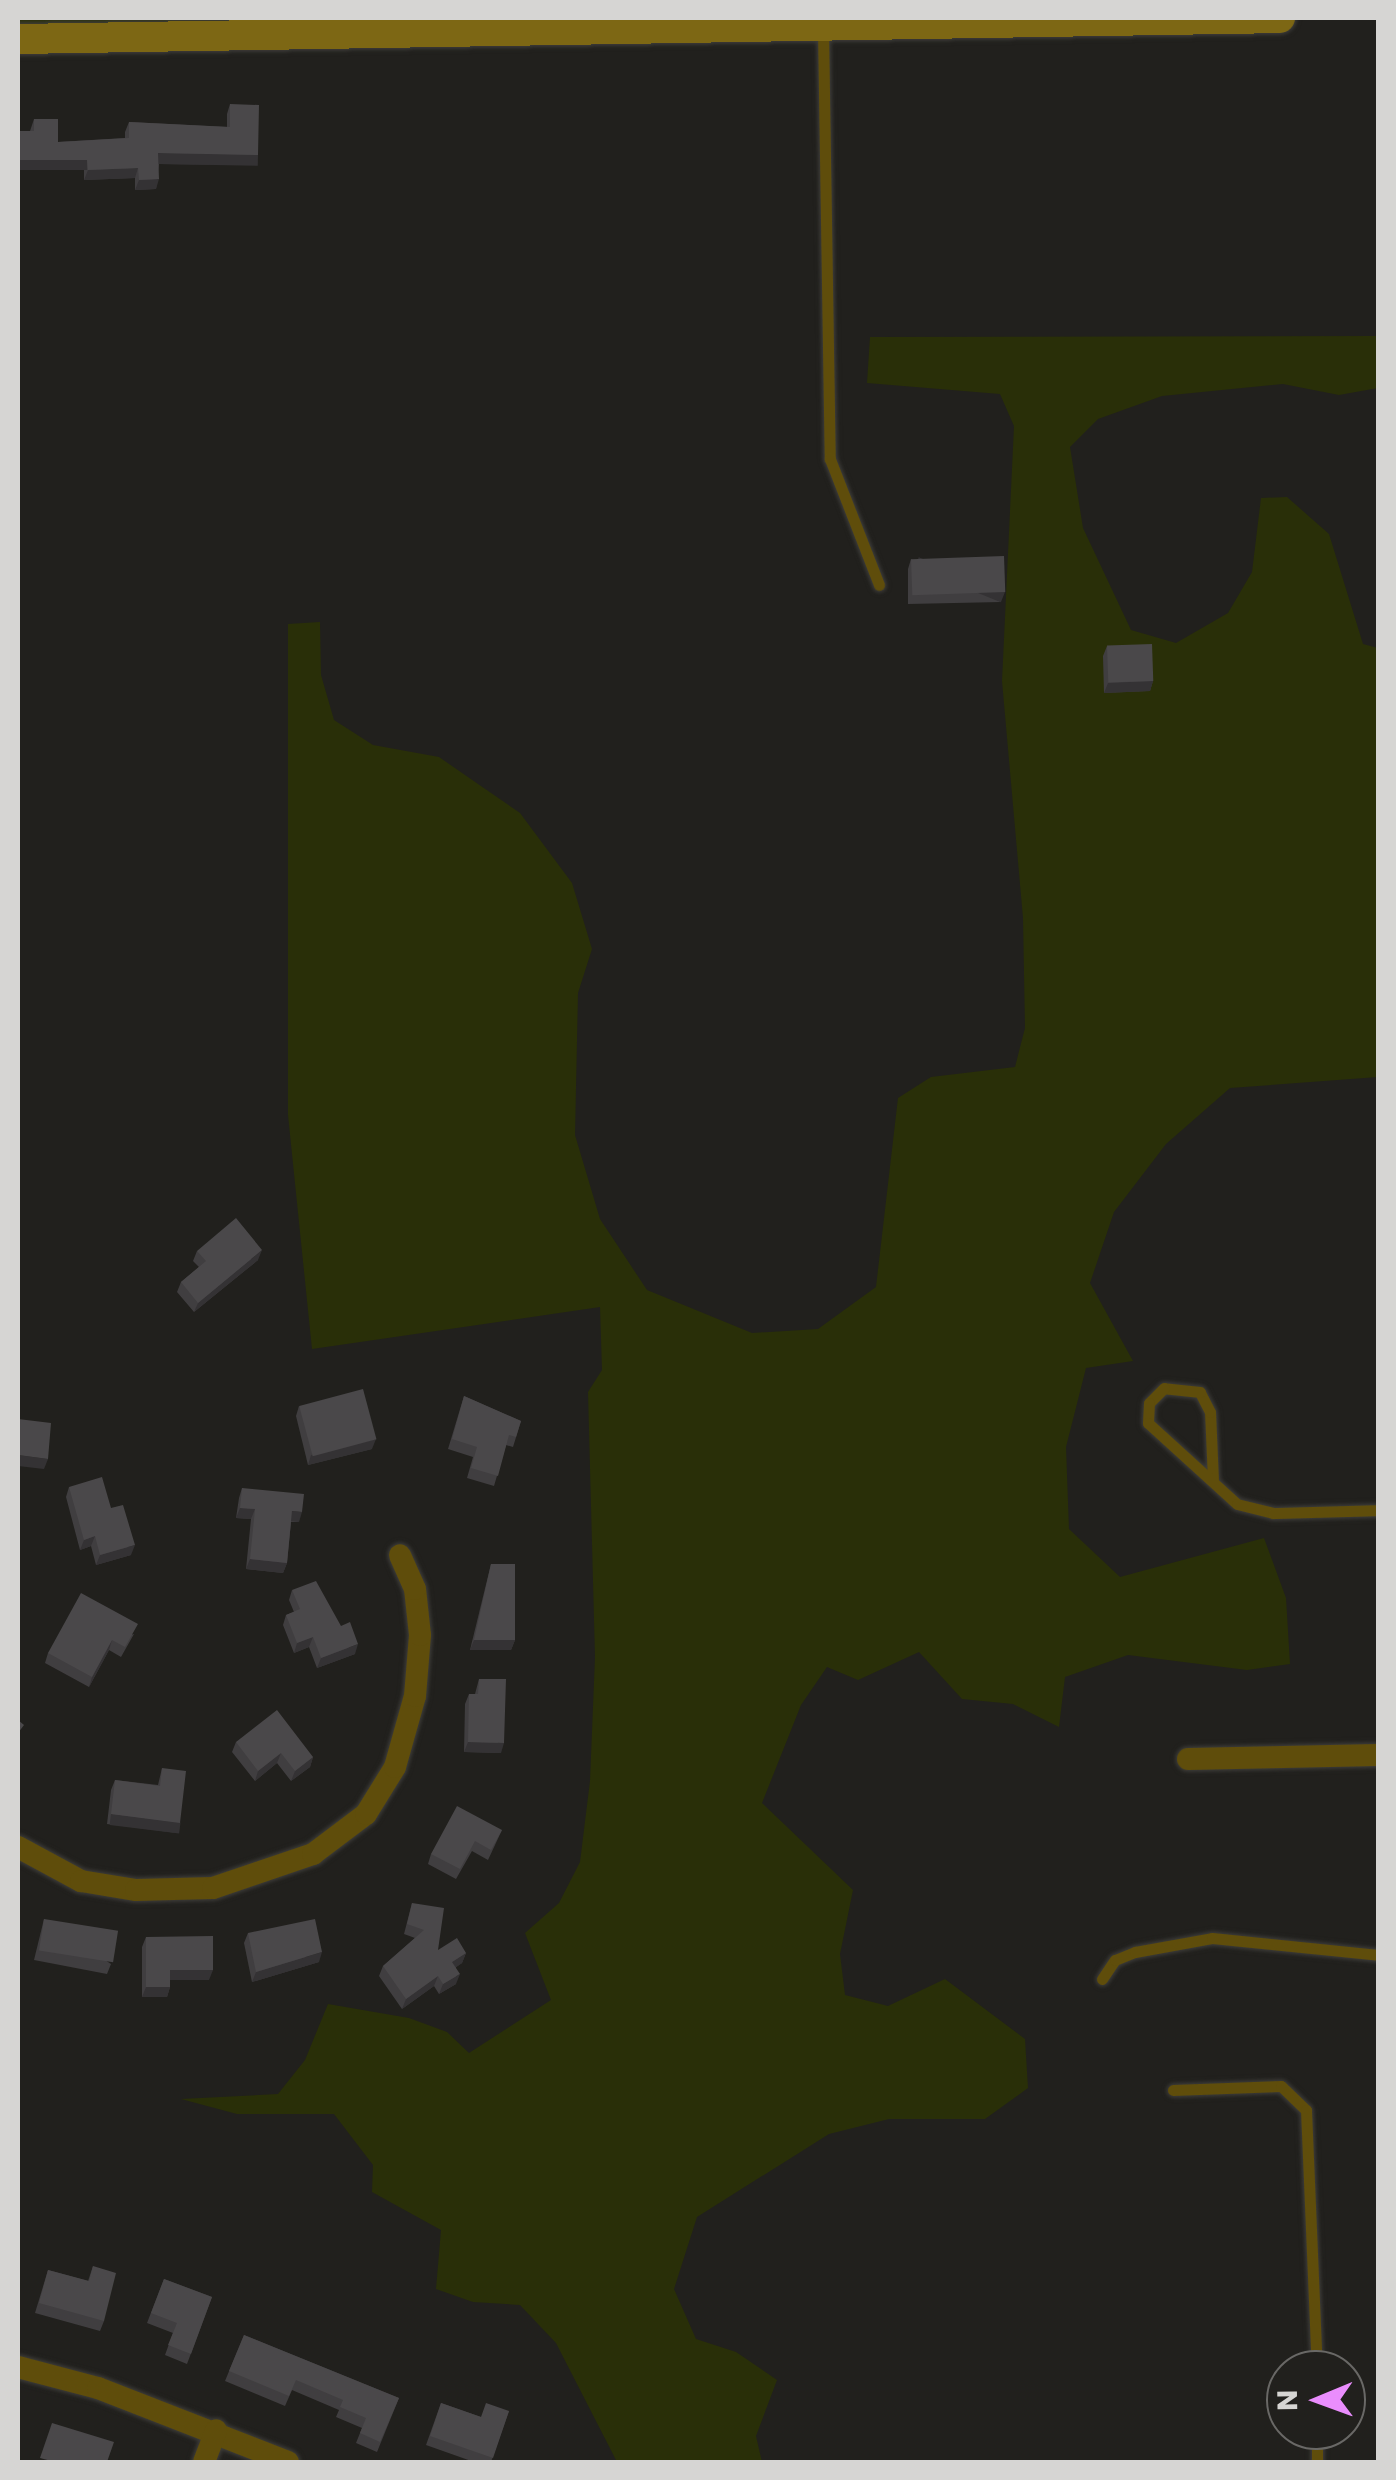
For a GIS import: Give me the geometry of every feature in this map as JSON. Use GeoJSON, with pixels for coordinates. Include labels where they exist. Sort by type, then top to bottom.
{"type":"FeatureCollection","features":[{"type":"Feature","properties":{"kind":"street"},"geometry":{"type":"LineString","coordinates":[[18,39],[1280,18]]}},
{"type":"Feature","properties":{"kind":"street"},"geometry":{"type":"LineString","coordinates":[[18,1848],[81,1882],[136,1890],[213,1888],[313,1854],[366,1814],[395,1767],[414,1696],[420,1634],[415,1589],[400,1554]]}},
{"type":"Feature","properties":{"kind":"street"},"geometry":{"type":"LineString","coordinates":[[1188,1759],[1378,1754]]}},
{"type":"Feature","properties":{"kind":"street"},"geometry":{"type":"LineString","coordinates":[[18,2367],[216,2430],[288,2462]]}},
{"type":"Feature","properties":{"kind":"street"},"geometry":{"type":"LineString","coordinates":[[204,2462],[216,2430]]}},
{"type":"Feature","properties":{"kind":"lane"},"geometry":{"type":"LineString","coordinates":[[823,25],[830,458],[879,585]]}},
{"type":"Feature","properties":{"kind":"lane"},"geometry":{"type":"LineString","coordinates":[[1213,1480],[1210,1412],[1200,1392],[1164,1388],[1149,1402],[1148,1424],[1213,1480],[1253,1511],[1378,1510]]}},
{"type":"Feature","properties":{"kind":"lane"},"geometry":{"type":"LineString","coordinates":[[1102,1979],[1116,1960],[1135,1952],[1212,1938],[1378,1955]]}},
{"type":"Feature","properties":{"kind":"lane"},"geometry":{"type":"LineString","coordinates":[[1172,2090],[1280,2086],[1306,2110],[1315,2350]]}},
{"type":"Feature","properties":{"kind":"green space"},"geometry":{"type":"Polygon","coordinates":[[[18,18],[441,18],[18,27],[18,18]]]}},
{"type":"Feature","properties":{"kind":"green space"},"geometry":{"type":"Polygon","coordinates":[[[1378,336],[1378,388],[1339,395],[1283,384],[1162,396],[1098,419],[1070,447],[1083,528],[1131,630],[1176,643],[1228,613],[1252,572],[1261,498],[1287,497],[1329,534],[1363,644],[1378,648],[1378,1077],[1230,1088],[1166,1144],[1114,1212],[1090,1283],[1133,1361],[1086,1368],[1066,1447],[1069,1529],[1120,1577],[1264,1538],[1286,1598],[1290,1664],[1247,1670],[1128,1655],[1065,1677],[1059,1727],[1013,1704],[962,1699],[919,1652],[858,1680],[827,1667],[801,1705],[762,1803],[853,1890],[840,1954],[845,1995],[888,2006],[945,1979],[1025,2039],[1028,2088],[985,2119],[889,2119],[829,2134],[697,2217],[674,2289],[696,2339],[736,2352],[777,2380],[756,2436],[762,2462],[617,2462],[556,2343],[520,2305],[473,2302],[436,2289],[441,2230],[372,2192],[373,2165],[334,2114],[237,2114],[181,2099],[278,2094],[305,2060],[328,2004],[409,2018],[447,2032],[469,2053],[551,2000],[525,1933],[559,1903],[580,1862],[590,1781],[595,1657],[588,1392],[602,1370],[600,1307],[312,1349],[288,1115],[288,624],[320,622],[321,675],[334,720],[373,745],[439,757],[520,813],[572,883],[592,949],[578,993],[575,1135],[600,1219],[647,1290],[752,1333],[818,1329],[876,1287],[898,1098],[931,1077],[1015,1067],[1025,1028],[1023,918],[1002,681],[1014,426],[1000,394],[867,383],[870,337],[1378,336]]]}},
{"type":"Feature","properties":{"kind":"building"},"geometry":{"type":"Polygon","coordinates":[[[230,104],[259,105],[258,155],[158,153],[159,179],[139,180],[138,168],[88,170],[87,160],[18,160],[18,131],[34,131],[34,119],[58,119],[58,142],[129,138],[129,122],[230,127],[230,104]]]}},
{"type":"Feature","properties":{"kind":"building"},"geometry":{"type":"Polygon","coordinates":[[[1004,556],[1005,592],[912,595],[911,559],[1004,556]]]}},
{"type":"Feature","properties":{"kind":"building"},"geometry":{"type":"Polygon","coordinates":[[[1152,644],[1153,681],[1108,683],[1107,646],[1152,644]]]}},
{"type":"Feature","properties":{"kind":"building"},"geometry":{"type":"Polygon","coordinates":[[[236,1218],[262,1250],[198,1303],[181,1282],[206,1261],[197,1251],[236,1218]]]}},
{"type":"Feature","properties":{"kind":"building"},"geometry":{"type":"Polygon","coordinates":[[[363,1389],[376,1439],[313,1456],[299,1406],[363,1389]]]}},
{"type":"Feature","properties":{"kind":"building"},"geometry":{"type":"Polygon","coordinates":[[[464,1396],[521,1421],[516,1437],[509,1435],[498,1476],[471,1468],[477,1447],[452,1439],[464,1396]]]}},
{"type":"Feature","properties":{"kind":"building"},"geometry":{"type":"Polygon","coordinates":[[[18,1419],[51,1423],[48,1459],[18,1455],[18,1419]]]}},
{"type":"Feature","properties":{"kind":"building"},"geometry":{"type":"Polygon","coordinates":[[[102,1477],[111,1508],[123,1505],[135,1545],[100,1555],[95,1536],[84,1540],[69,1487],[102,1477]]]}},
{"type":"Feature","properties":{"kind":"building"},"geometry":{"type":"Polygon","coordinates":[[[242,1488],[304,1494],[302,1512],[292,1511],[287,1563],[250,1559],[255,1509],[240,1508],[242,1488]]]}},
{"type":"Feature","properties":{"kind":"building"},"geometry":{"type":"Polygon","coordinates":[[[491,1564],[515,1564],[515,1640],[474,1640],[491,1564]]]}},
{"type":"Feature","properties":{"kind":"building"},"geometry":{"type":"Polygon","coordinates":[[[316,1581],[341,1626],[350,1622],[358,1644],[321,1658],[313,1637],[297,1643],[286,1615],[300,1609],[292,1590],[316,1581]]]}},
{"type":"Feature","properties":{"kind":"building"},"geometry":{"type":"Polygon","coordinates":[[[81,1593],[138,1624],[125,1647],[112,1640],[92,1677],[48,1653],[81,1593]]]}},
{"type":"Feature","properties":{"kind":"building"},"geometry":{"type":"Polygon","coordinates":[[[479,1679],[506,1679],[504,1743],[468,1742],[469,1694],[478,1694],[479,1679]]]}},
{"type":"Feature","properties":{"kind":"building"},"geometry":{"type":"Polygon","coordinates":[[[277,1710],[313,1757],[295,1771],[281,1753],[258,1771],[236,1742],[277,1710]]]}},
{"type":"Feature","properties":{"kind":"building"},"geometry":{"type":"Polygon","coordinates":[[[162,1768],[186,1771],[180,1823],[111,1814],[115,1780],[160,1786],[162,1768]]]}},
{"type":"Feature","properties":{"kind":"building"},"geometry":{"type":"Polygon","coordinates":[[[457,1806],[502,1830],[491,1850],[475,1841],[460,1869],[431,1854],[457,1806]]]}},
{"type":"Feature","properties":{"kind":"building"},"geometry":{"type":"Polygon","coordinates":[[[412,1903],[444,1908],[438,1950],[457,1938],[466,1953],[452,1962],[460,1974],[443,1984],[438,1976],[406,1999],[383,1966],[424,1930],[407,1924],[412,1903]]]}},
{"type":"Feature","properties":{"kind":"building"},"geometry":{"type":"Polygon","coordinates":[[[44,1919],[118,1931],[113,1962],[39,1951],[44,1919]]]}},
{"type":"Feature","properties":{"kind":"building"},"geometry":{"type":"Polygon","coordinates":[[[315,1919],[322,1952],[256,1972],[248,1933],[315,1919]]]}},
{"type":"Feature","properties":{"kind":"building"},"geometry":{"type":"Polygon","coordinates":[[[213,1936],[213,1970],[170,1970],[170,1987],[146,1987],[146,1937],[213,1936]]]}},
{"type":"Feature","properties":{"kind":"building"},"geometry":{"type":"Polygon","coordinates":[[[93,2266],[116,2273],[104,2321],[39,2303],[48,2270],[89,2281],[93,2266]]]}},
{"type":"Feature","properties":{"kind":"building"},"geometry":{"type":"Polygon","coordinates":[[[164,2279],[212,2297],[191,2354],[168,2345],[177,2323],[151,2313],[164,2279]]]}},
{"type":"Feature","properties":{"kind":"building"},"geometry":{"type":"Polygon","coordinates":[[[244,2335],[399,2398],[380,2442],[360,2433],[366,2418],[340,2407],[343,2400],[296,2380],[289,2396],[229,2371],[244,2335]]]}},
{"type":"Feature","properties":{"kind":"building"},"geometry":{"type":"Polygon","coordinates":[[[441,2403],[481,2417],[486,2403],[509,2411],[493,2458],[430,2436],[441,2403]]]}},
{"type":"Feature","properties":{"kind":"building"},"geometry":{"type":"Polygon","coordinates":[[[52,2423],[114,2442],[107,2462],[55,2462],[40,2458],[52,2423]]]}}]}
